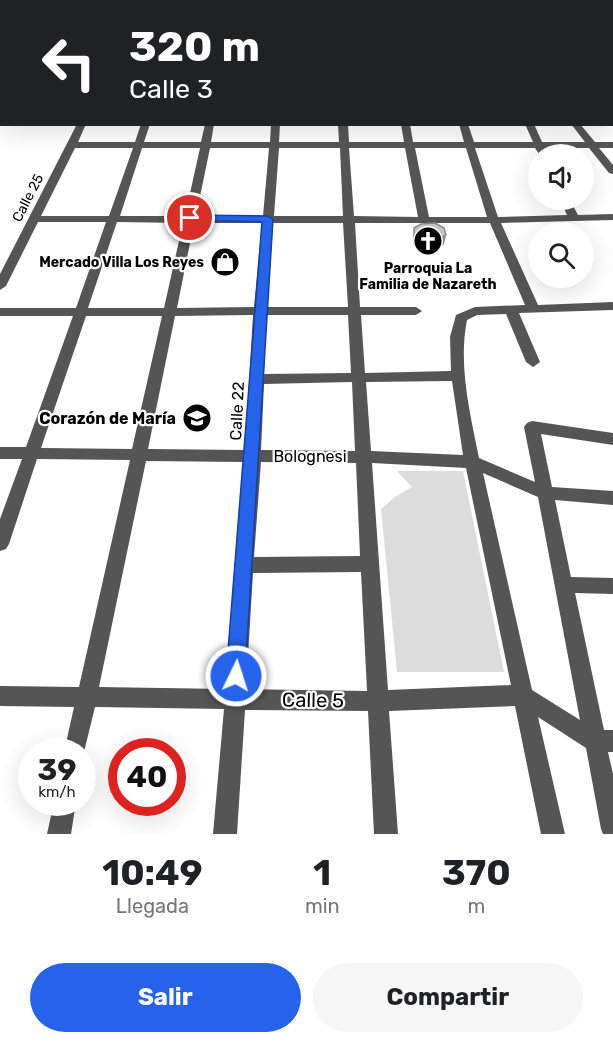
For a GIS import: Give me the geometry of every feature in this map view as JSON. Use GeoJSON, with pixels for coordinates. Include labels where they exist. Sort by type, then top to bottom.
{"type":"FeatureCollection","features":[{"type":"Feature","properties":{"kind":"street"},"geometry":{"type":"LineString","coordinates":[[536,0],[562,0]]}},
{"type":"Feature","properties":{"kind":"street","name":"Calle 25"},"geometry":{"type":"LineString","coordinates":[[0,286],[81,126]]}},
{"type":"Feature","properties":{"kind":"street"},"geometry":{"type":"LineString","coordinates":[[0,544],[145,126]]}},
{"type":"Feature","properties":{"kind":"street"},"geometry":{"type":"LineString","coordinates":[[78,738],[210,126]]}},
{"type":"Feature","properties":{"kind":"street","name":"Calle 22"},"geometry":{"type":"LineString","coordinates":[[225,834],[253,456],[260,312],[276,126]]}},
{"type":"Feature","properties":{"kind":"street"},"geometry":{"type":"LineString","coordinates":[[343,126],[386,834]]}},
{"type":"Feature","properties":{"kind":"street"},"geometry":{"type":"LineString","coordinates":[[406,126],[424,218]]}},
{"type":"Feature","properties":{"kind":"street"},"geometry":{"type":"LineString","coordinates":[[465,126],[494,220],[533,309]]}},
{"type":"Feature","properties":{"kind":"street"},"geometry":{"type":"LineString","coordinates":[[530,126],[538,144]]}},
{"type":"Feature","properties":{"kind":"street"},"geometry":{"type":"LineString","coordinates":[[577,126],[591,144]]}},
{"type":"Feature","properties":{"kind":"street"},"geometry":{"type":"LineString","coordinates":[[72,145],[274,145],[528,149]]}},
{"type":"Feature","properties":{"kind":"street"},"geometry":{"type":"LineString","coordinates":[[594,146],[613,145]]}},
{"type":"Feature","properties":{"kind":"street"},"geometry":{"type":"LineString","coordinates":[[594,147],[613,171]]}},
{"type":"Feature","properties":{"kind":"street"},"geometry":{"type":"LineString","coordinates":[[570,210],[574,218]]}},
{"type":"Feature","properties":{"kind":"street"},"geometry":{"type":"LineString","coordinates":[[34,219],[424,218],[494,220],[613,217]]}},
{"type":"Feature","properties":{"kind":"street"},"geometry":{"type":"LineString","coordinates":[[553,834],[473,462],[458,376],[456,329],[461,318],[475,311],[613,306]]}},
{"type":"Feature","properties":{"kind":"street"},"geometry":{"type":"LineString","coordinates":[[511,310],[533,362]]}},
{"type":"Feature","properties":{"kind":"street"},"geometry":{"type":"LineString","coordinates":[[0,312],[416,311]]}},
{"type":"Feature","properties":{"kind":"street"},"geometry":{"type":"LineString","coordinates":[[257,379],[458,376]]}},
{"type":"Feature","properties":{"kind":"street"},"geometry":{"type":"LineString","coordinates":[[613,439],[532,427],[564,585],[604,741],[613,829]]}},
{"type":"Feature","properties":{"kind":"street","name":"Bolognesi"},"geometry":{"type":"LineString","coordinates":[[0,453],[363,457],[473,462],[545,493],[613,498]]}},
{"type":"Feature","properties":{"kind":"street"},"geometry":{"type":"LineString","coordinates":[[244,565],[370,564]]}},
{"type":"Feature","properties":{"kind":"street"},"geometry":{"type":"LineString","coordinates":[[564,585],[613,586]]}},
{"type":"Feature","properties":{"kind":"street"},"geometry":{"type":"LineString","coordinates":[[522,695],[604,741]]}},
{"type":"Feature","properties":{"kind":"street","name":"Calle 5"},"geometry":{"type":"LineString","coordinates":[[0,696],[379,701],[522,695]]}},
{"type":"Feature","properties":{"kind":"street"},"geometry":{"type":"LineString","coordinates":[[59,834],[62,816]]}},
{"type":"Feature","properties":{"kind":"shaded area"},"geometry":{"type":"Polygon","coordinates":[[[397,471],[463,471],[504,672],[397,672],[381,509],[412,487],[397,471]]]}},
{"type":"Feature","properties":{"kind":"building"},"geometry":{"type":"Polygon","coordinates":[[[435,223],[444,228],[446,235],[437,240],[424,241],[414,235],[414,228],[421,224],[435,223]]]}},
{"type":"Feature","properties":{"kind":"place","name":"Parroquia La Familia de Nazareth"},"geometry":{"type":"Point","coordinates":[428,241]}},
{"type":"Feature","properties":{"kind":"place","name":"Mercado Villa Los Reyes"},"geometry":{"type":"Point","coordinates":[225,262]}},
{"type":"Feature","properties":{"kind":"place","name":"Corazón de María"},"geometry":{"type":"Point","coordinates":[197,418]}},
{"type":"Feature","properties":{"kind":"route"},"geometry":{"type":"LineString","coordinates":[[190,218],[268,219],[236,676]]}}]}
